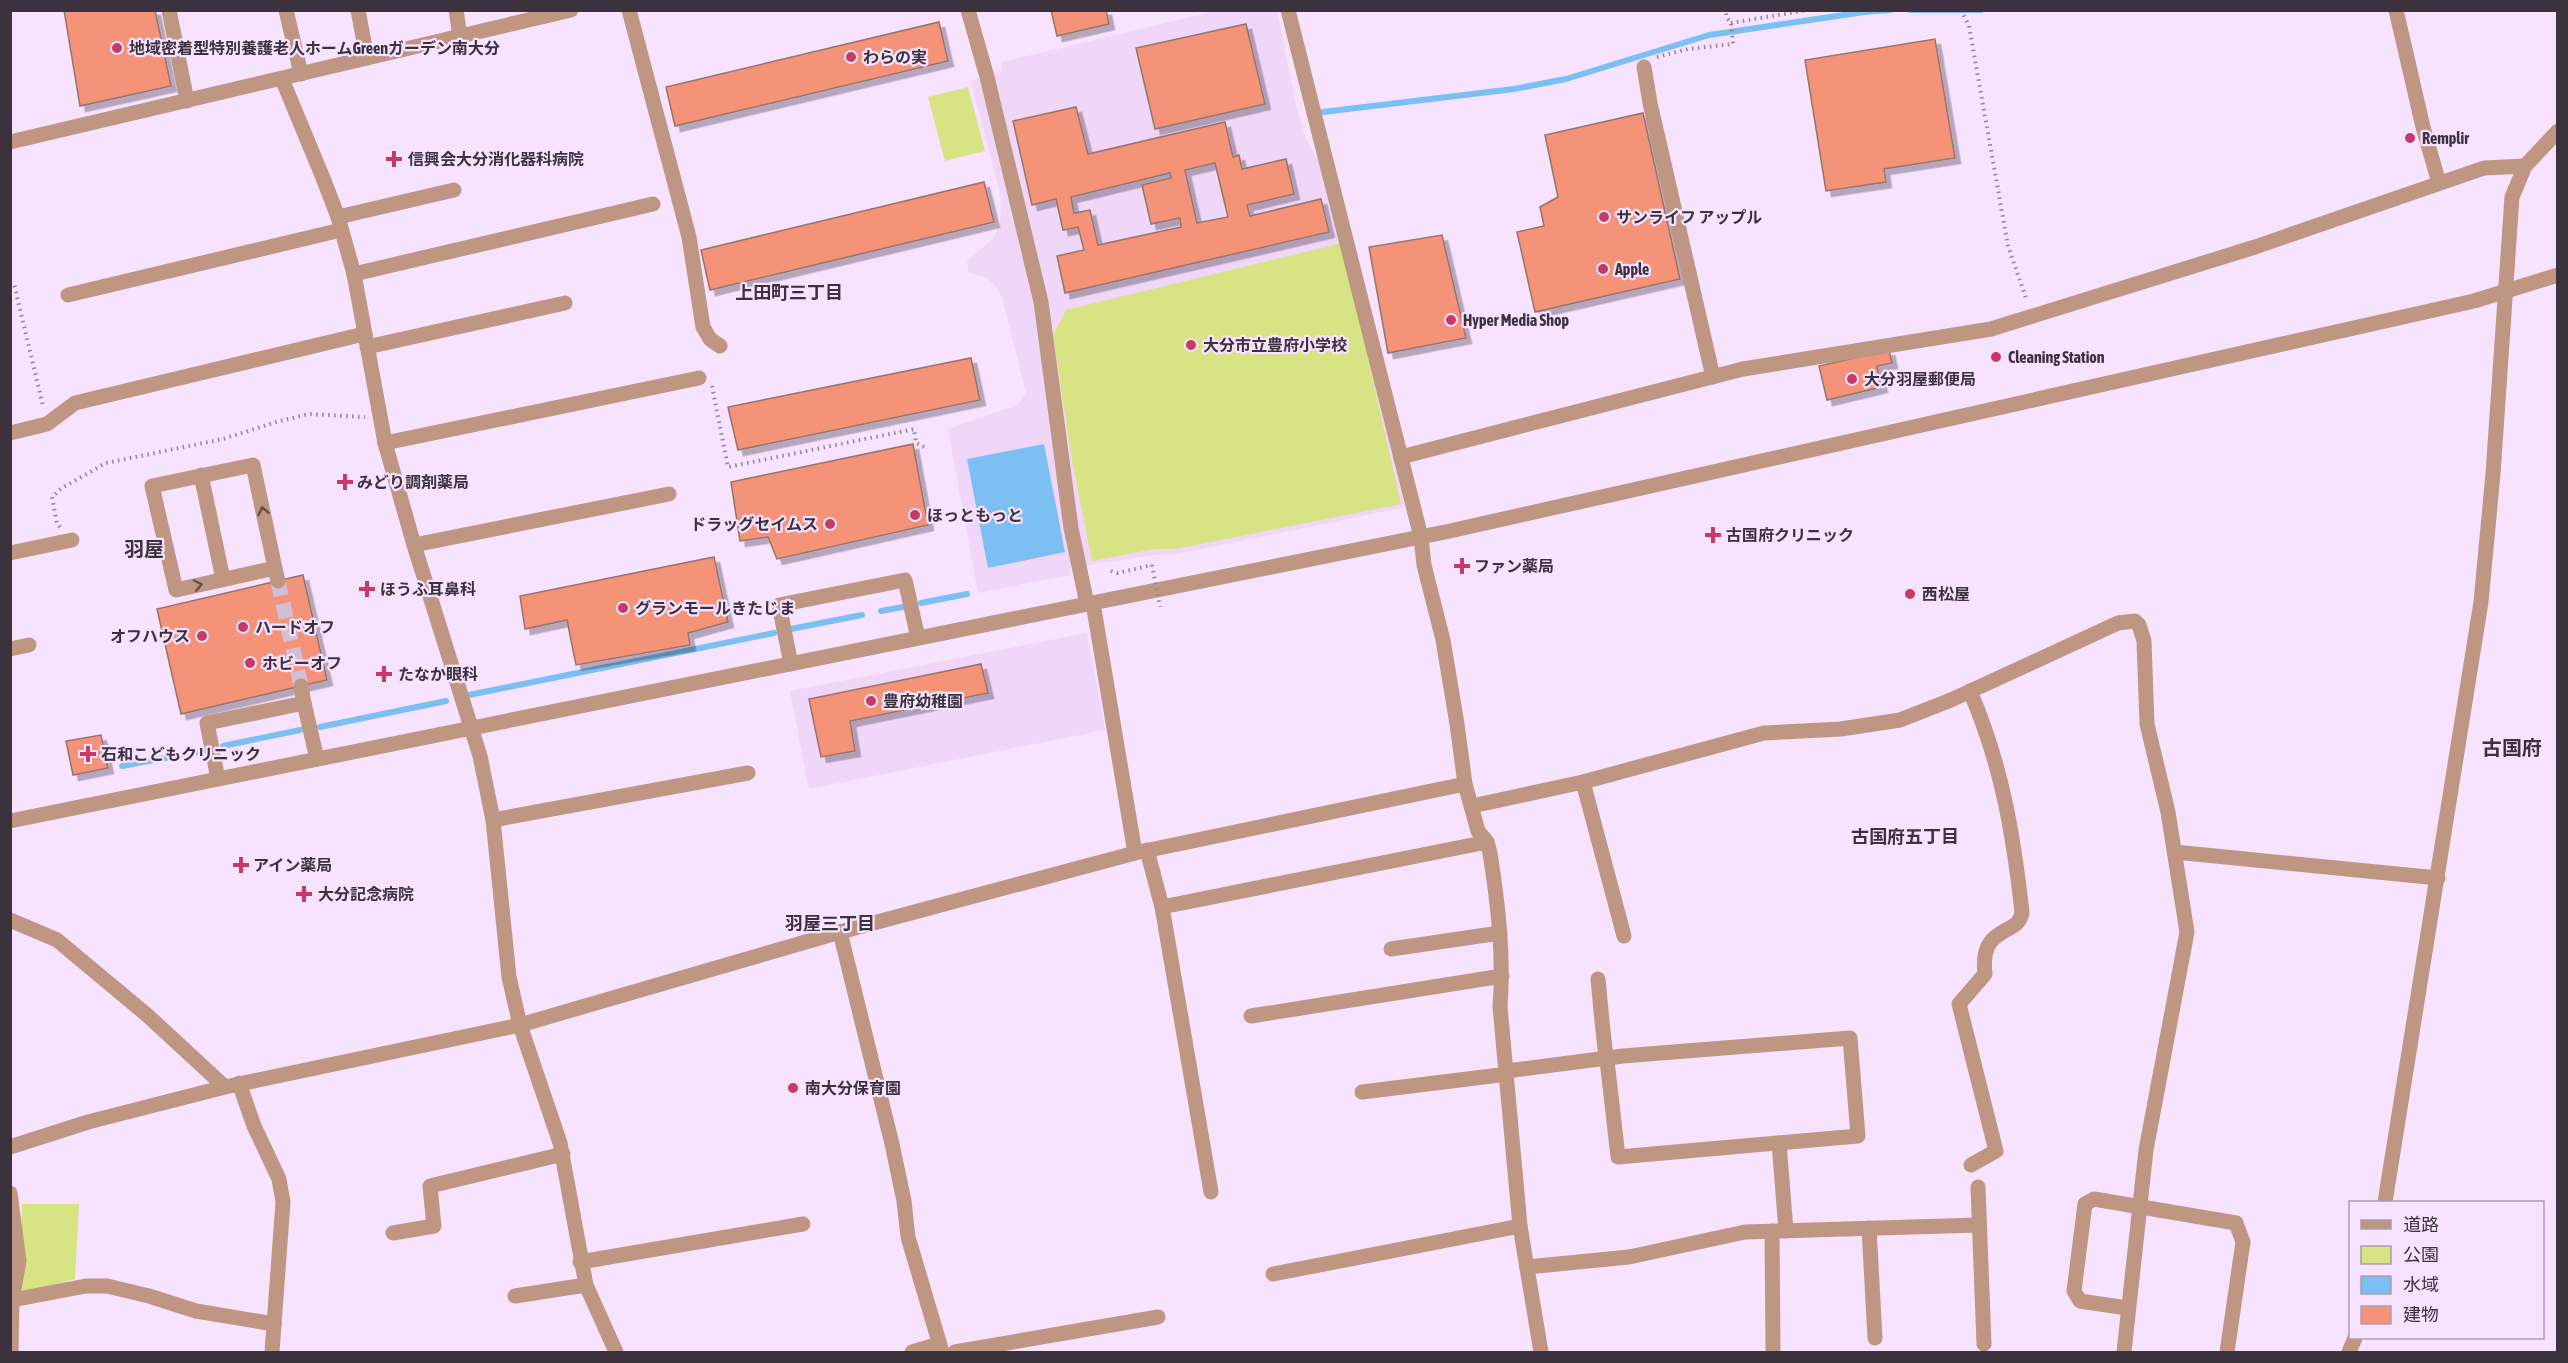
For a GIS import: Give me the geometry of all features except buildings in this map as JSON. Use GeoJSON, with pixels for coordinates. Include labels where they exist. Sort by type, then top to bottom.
{"type":"FeatureCollection","features":[{"type":"Feature","properties":{"kind":"street"},"geometry":{"type":"LineString","coordinates":[[169,10],[187,101]]}},
{"type":"Feature","properties":{"kind":"street"},"geometry":{"type":"LineString","coordinates":[[286,10],[301,74]]}},
{"type":"Feature","properties":{"kind":"street"},"geometry":{"type":"LineString","coordinates":[[358,10],[367,58]]}},
{"type":"Feature","properties":{"kind":"street"},"geometry":{"type":"LineString","coordinates":[[456,10],[460,37]]}},
{"type":"Feature","properties":{"kind":"street"},"geometry":{"type":"LineString","coordinates":[[10,142],[571,10]]}},
{"type":"Feature","properties":{"kind":"street"},"geometry":{"type":"LineString","coordinates":[[629,10],[688,237],[703,327],[710,339],[720,345]]}},
{"type":"Feature","properties":{"kind":"street"},"geometry":{"type":"LineString","coordinates":[[968,10],[987,77],[1041,302],[1071,528],[1090,604],[1141,852],[1162,907],[1211,1192]]}},
{"type":"Feature","properties":{"kind":"street"},"geometry":{"type":"LineString","coordinates":[[1288,10],[1421,537],[1424,565],[1443,640],[1458,724],[1465,784],[1478,831],[1487,842],[1497,898],[1502,976],[1500,1007],[1508,1072],[1520,1226],[1541,1353]]}},
{"type":"Feature","properties":{"kind":"street"},"geometry":{"type":"LineString","coordinates":[[2396,10],[2423,128],[2439,183]]}},
{"type":"Feature","properties":{"kind":"street"},"geometry":{"type":"LineString","coordinates":[[1644,67],[1713,377]]}},
{"type":"Feature","properties":{"kind":"street"},"geometry":{"type":"LineString","coordinates":[[282,79],[339,223],[354,274],[385,443],[414,545],[480,756],[493,820],[509,977],[520,1025],[563,1154],[586,1286],[616,1353]]}},
{"type":"Feature","properties":{"kind":"street"},"geometry":{"type":"LineString","coordinates":[[2385,1201],[2438,878],[2487,547],[2507,292],[2510,211],[2516,184],[2525,166],[2558,131]]}},
{"type":"Feature","properties":{"kind":"street"},"geometry":{"type":"LineString","coordinates":[[1401,457],[1743,369],[1991,329],[2255,247],[2484,168],[2525,166]]}},
{"type":"Feature","properties":{"kind":"street"},"geometry":{"type":"LineString","coordinates":[[68,295],[454,190]]}},
{"type":"Feature","properties":{"kind":"street"},"geometry":{"type":"LineString","coordinates":[[354,274],[653,204]]}},
{"type":"Feature","properties":{"kind":"street"},"geometry":{"type":"LineString","coordinates":[[10,820],[1421,537],[2288,344],[2507,292],[2558,276]]}},
{"type":"Feature","properties":{"kind":"street"},"geometry":{"type":"LineString","coordinates":[[10,433],[47,424],[75,403],[365,341],[565,303]]}},
{"type":"Feature","properties":{"kind":"street"},"geometry":{"type":"LineString","coordinates":[[385,443],[704,378]]}},
{"type":"Feature","properties":{"kind":"street"},"geometry":{"type":"LineString","coordinates":[[253,465],[276,575],[223,579],[176,590],[152,486],[253,465]]}},
{"type":"Feature","properties":{"kind":"street"},"geometry":{"type":"LineString","coordinates":[[201,476],[223,579]]}},
{"type":"Feature","properties":{"kind":"street"},"geometry":{"type":"LineString","coordinates":[[414,545],[669,494]]}},
{"type":"Feature","properties":{"kind":"street"},"geometry":{"type":"LineString","coordinates":[[10,553],[72,540]]}},
{"type":"Feature","properties":{"kind":"street"},"geometry":{"type":"LineString","coordinates":[[790,664],[779,606],[905,580],[918,638]]}},
{"type":"Feature","properties":{"kind":"street"},"geometry":{"type":"LineString","coordinates":[[1472,806],[1583,782],[1764,733],[1841,729],[1889,722],[1910,716],[1970,691],[2118,623],[2135,621],[2139,625],[2144,641],[2147,724],[2175,852],[2186,923],[2186,942],[2146,1150],[2127,1308],[2124,1353]]}},
{"type":"Feature","properties":{"kind":"street"},"geometry":{"type":"LineString","coordinates":[[10,649],[29,645]]}},
{"type":"Feature","properties":{"kind":"street"},"geometry":{"type":"LineString","coordinates":[[301,686],[317,759]]}},
{"type":"Feature","properties":{"kind":"street"},"geometry":{"type":"LineString","coordinates":[[1970,691],[1997,763],[2014,844],[2022,912],[2014,927],[1994,936],[1983,958],[1985,974],[1959,1004],[1996,1152],[1971,1165]]}},
{"type":"Feature","properties":{"kind":"street"},"geometry":{"type":"LineString","coordinates":[[218,779],[207,723],[304,704]]}},
{"type":"Feature","properties":{"kind":"street"},"geometry":{"type":"LineString","coordinates":[[493,820],[748,773]]}},
{"type":"Feature","properties":{"kind":"street"},"geometry":{"type":"LineString","coordinates":[[1583,782],[1624,936]]}},
{"type":"Feature","properties":{"kind":"street"},"geometry":{"type":"LineString","coordinates":[[10,1147],[88,1122],[232,1085],[520,1025],[840,932],[1141,852],[1465,784]]}},
{"type":"Feature","properties":{"kind":"street"},"geometry":{"type":"LineString","coordinates":[[1162,907],[1487,842]]}},
{"type":"Feature","properties":{"kind":"street"},"geometry":{"type":"LineString","coordinates":[[2175,852],[2438,878]]}},
{"type":"Feature","properties":{"kind":"street"},"geometry":{"type":"LineString","coordinates":[[10,920],[57,940],[232,1085],[279,1179],[283,1202],[272,1353]]}},
{"type":"Feature","properties":{"kind":"street"},"geometry":{"type":"LineString","coordinates":[[840,932],[892,1144],[904,1201],[908,1237],[940,1348],[912,1353]]}},
{"type":"Feature","properties":{"kind":"street"},"geometry":{"type":"LineString","coordinates":[[1392,949],[1500,933]]}},
{"type":"Feature","properties":{"kind":"street"},"geometry":{"type":"LineString","coordinates":[[1251,1016],[1502,976]]}},
{"type":"Feature","properties":{"kind":"street"},"geometry":{"type":"LineString","coordinates":[[1362,1092],[1606,1059],[1623,1056],[1850,1038],[1858,1136],[1618,1157],[1606,1059],[1598,979]]}},
{"type":"Feature","properties":{"kind":"street"},"geometry":{"type":"LineString","coordinates":[[1773,1353],[1779,1231],[1779,1143]]}},
{"type":"Feature","properties":{"kind":"street"},"geometry":{"type":"LineString","coordinates":[[393,1233],[434,1226],[430,1186],[563,1154]]}},
{"type":"Feature","properties":{"kind":"street"},"geometry":{"type":"LineString","coordinates":[[1978,1187],[1984,1344]]}},
{"type":"Feature","properties":{"kind":"street"},"geometry":{"type":"LineString","coordinates":[[10,1193],[19,1261],[12,1300],[11,1353]]}},
{"type":"Feature","properties":{"kind":"street"},"geometry":{"type":"LineString","coordinates":[[2127,1308],[2080,1301],[2074,1291],[2085,1204],[2094,1199],[2236,1223],[2243,1242],[2227,1353]]}},
{"type":"Feature","properties":{"kind":"street"},"geometry":{"type":"LineString","coordinates":[[580,1262],[803,1224]]}},
{"type":"Feature","properties":{"kind":"street"},"geometry":{"type":"LineString","coordinates":[[1527,1267],[1629,1257],[1725,1235],[1779,1231],[1979,1225]]}},
{"type":"Feature","properties":{"kind":"street"},"geometry":{"type":"LineString","coordinates":[[1273,1274],[1520,1226]]}},
{"type":"Feature","properties":{"kind":"street"},"geometry":{"type":"LineString","coordinates":[[1869,1228],[1875,1338]]}},
{"type":"Feature","properties":{"kind":"street"},"geometry":{"type":"LineString","coordinates":[[12,1300],[86,1286],[107,1286],[196,1311],[274,1324]]}},
{"type":"Feature","properties":{"kind":"street"},"geometry":{"type":"LineString","coordinates":[[515,1296],[586,1286]]}},
{"type":"Feature","properties":{"kind":"street"},"geometry":{"type":"LineString","coordinates":[[955,1353],[1158,1317]]}},
{"type":"Feature","properties":{"kind":"street"},"geometry":{"type":"LineString","coordinates":[[2349,1353],[2355,1339]]}},
{"type":"Feature","properties":{"kind":"path"},"geometry":{"type":"LineString","coordinates":[[1644,67],[1644,63],[1661,56],[1688,49],[1733,44],[1731,24],[1725,10]]}},
{"type":"Feature","properties":{"kind":"path"},"geometry":{"type":"LineString","coordinates":[[1731,24],[1808,10]]}},
{"type":"Feature","properties":{"kind":"path"},"geometry":{"type":"LineString","coordinates":[[1961,10],[1966,22],[2008,246],[2032,316]]}},
{"type":"Feature","properties":{"kind":"path"},"geometry":{"type":"LineString","coordinates":[[10,283],[14,285],[47,424]]}},
{"type":"Feature","properties":{"kind":"path"},"geometry":{"type":"LineString","coordinates":[[704,378],[728,467],[914,429],[916,443],[926,448]]}},
{"type":"Feature","properties":{"kind":"path"},"geometry":{"type":"LineString","coordinates":[[72,540],[57,524],[52,497],[62,488],[106,463],[224,439],[309,414],[381,418]]}},
{"type":"Feature","properties":{"kind":"path"},"geometry":{"type":"LineString","coordinates":[[1111,571],[1118,573],[1152,565],[1160,607]]}},
{"type":"Feature","properties":{"kind":"shaded area","name":"大分市立豊府小学校"},"geometry":{"type":"Polygon","coordinates":[[[1216,11],[1277,11],[1296,105],[1306,139],[1329,179],[1334,193],[1405,507],[1177,554],[1154,555],[1069,568],[1070,575],[978,593],[948,429],[1018,405],[1026,393],[1002,297],[995,285],[985,277],[969,273],[967,261],[993,239],[1000,224],[1001,209],[999,189],[971,81],[1002,72],[1002,62],[1216,11]]]}},
{"type":"Feature","properties":{"kind":"shaded area"},"geometry":{"type":"Polygon","coordinates":[[[1087,633],[1105,730],[809,789],[790,691],[1087,633]]]}},
{"type":"Feature","properties":{"kind":"green space"},"geometry":{"type":"Polygon","coordinates":[[[968,87],[985,151],[945,161],[928,97],[968,87]]]}},
{"type":"Feature","properties":{"kind":"green space"},"geometry":{"type":"Polygon","coordinates":[[[1342,243],[1401,504],[1176,549],[1154,549],[1092,561],[1072,461],[1053,335],[1066,310],[1342,243]]]}},
{"type":"Feature","properties":{"kind":"green space"},"geometry":{"type":"Polygon","coordinates":[[[22,1204],[79,1204],[75,1279],[19,1294],[22,1204]]]}},
{"type":"Feature","properties":{"kind":"water"},"geometry":{"type":"Polygon","coordinates":[[[1044,444],[1065,552],[988,568],[967,459],[1044,444]]]}},
{"type":"Feature","properties":{"kind":"waterway"},"geometry":{"type":"LineString","coordinates":[[1323,112],[1514,89],[1566,79],[1709,35],[1890,10]]}},
{"type":"Feature","properties":{"kind":"waterway"},"geometry":{"type":"LineString","coordinates":[[1910,10],[1981,10]]}},
{"type":"Feature","properties":{"kind":"waterway"},"geometry":{"type":"LineString","coordinates":[[921,603],[967,594]]}},
{"type":"Feature","properties":{"kind":"waterway"},"geometry":{"type":"LineString","coordinates":[[881,611],[903,607]]}},
{"type":"Feature","properties":{"kind":"waterway"},"geometry":{"type":"LineString","coordinates":[[791,629],[862,615]]}},
{"type":"Feature","properties":{"kind":"waterway"},"geometry":{"type":"LineString","coordinates":[[469,695],[774,633]]}},
{"type":"Feature","properties":{"kind":"waterway"},"geometry":{"type":"LineString","coordinates":[[320,727],[446,701]]}},
{"type":"Feature","properties":{"kind":"waterway"},"geometry":{"type":"LineString","coordinates":[[223,746],[300,730]]}},
{"type":"Feature","properties":{"kind":"waterway"},"geometry":{"type":"LineString","coordinates":[[122,766],[203,751]]}},
{"type":"Feature","properties":{"kind":"tunnel"},"geometry":{"type":"LineString","coordinates":[[278,581],[301,686]]}},
{"type":"Feature","properties":{"kind":"place","name":"地域密着型特別養護老人ホームGreenガーデン南大分"},"geometry":{"type":"Point","coordinates":[117,48]}},
{"type":"Feature","properties":{"kind":"place","name":"わらの実"},"geometry":{"type":"Point","coordinates":[851,57]}},
{"type":"Feature","properties":{"kind":"place","name":"Remplir"},"geometry":{"type":"Point","coordinates":[2410,138]}},
{"type":"Feature","properties":{"kind":"place","name":"信興会大分消化器科病院"},"geometry":{"type":"Point","coordinates":[394,159]}},
{"type":"Feature","properties":{"kind":"place","name":"サンライフ アップル"},"geometry":{"type":"Point","coordinates":[1604,217]}},
{"type":"Feature","properties":{"kind":"place","name":"Apple"},"geometry":{"type":"Point","coordinates":[1603,269]}},
{"type":"Feature","properties":{"kind":"place","name":"Hyper Media Shop"},"geometry":{"type":"Point","coordinates":[1451,320]}},
{"type":"Feature","properties":{"kind":"place","name":"大分市立豊府小学校"},"geometry":{"type":"Point","coordinates":[1191,345]}},
{"type":"Feature","properties":{"kind":"place","name":"Cleaning Station"},"geometry":{"type":"Point","coordinates":[1996,357]}},
{"type":"Feature","properties":{"kind":"place","name":"大分羽屋郵便局"},"geometry":{"type":"Point","coordinates":[1852,379]}},
{"type":"Feature","properties":{"kind":"place","name":"みどり調剤薬局"},"geometry":{"type":"Point","coordinates":[345,482]}},
{"type":"Feature","properties":{"kind":"place","name":"ほっともっと"},"geometry":{"type":"Point","coordinates":[915,515]}},
{"type":"Feature","properties":{"kind":"place","name":"ドラッグセイムス"},"geometry":{"type":"Point","coordinates":[830,524]}},
{"type":"Feature","properties":{"kind":"place","name":"古国府クリニック"},"geometry":{"type":"Point","coordinates":[1713,535]}},
{"type":"Feature","properties":{"kind":"place","name":"ファン薬局"},"geometry":{"type":"Point","coordinates":[1462,566]}},
{"type":"Feature","properties":{"kind":"place","name":"ほうふ耳鼻科"},"geometry":{"type":"Point","coordinates":[367,589]}},
{"type":"Feature","properties":{"kind":"place","name":"西松屋"},"geometry":{"type":"Point","coordinates":[1910,594]}},
{"type":"Feature","properties":{"kind":"place","name":"グランモールきたじま"},"geometry":{"type":"Point","coordinates":[623,608]}},
{"type":"Feature","properties":{"kind":"place","name":"ハードオフ"},"geometry":{"type":"Point","coordinates":[243,627]}},
{"type":"Feature","properties":{"kind":"place","name":"オフハウス"},"geometry":{"type":"Point","coordinates":[202,636]}},
{"type":"Feature","properties":{"kind":"place","name":"ホビーオフ"},"geometry":{"type":"Point","coordinates":[250,663]}},
{"type":"Feature","properties":{"kind":"place","name":"たなか眼科"},"geometry":{"type":"Point","coordinates":[384,674]}},
{"type":"Feature","properties":{"kind":"place","name":"豊府幼稚園"},"geometry":{"type":"Point","coordinates":[871,701]}},
{"type":"Feature","properties":{"kind":"place","name":"石和こどもクリニック"},"geometry":{"type":"Point","coordinates":[88,754]}},
{"type":"Feature","properties":{"kind":"place","name":"アイン薬局"},"geometry":{"type":"Point","coordinates":[241,865]}},
{"type":"Feature","properties":{"kind":"place","name":"大分記念病院"},"geometry":{"type":"Point","coordinates":[304,894]}},
{"type":"Feature","properties":{"kind":"place","name":"南大分保育園"},"geometry":{"type":"Point","coordinates":[793,1088]}},
{"type":"Feature","properties":{"kind":"district","name":"上田町三丁目"},"geometry":{"type":"Point","coordinates":[789,292]}},
{"type":"Feature","properties":{"kind":"district","name":"羽屋"},"geometry":{"type":"Point","coordinates":[144,548]}},
{"type":"Feature","properties":{"kind":"district","name":"古国府"},"geometry":{"type":"Point","coordinates":[2512,747]}},
{"type":"Feature","properties":{"kind":"district","name":"古国府五丁目"},"geometry":{"type":"Point","coordinates":[1905,836]}},
{"type":"Feature","properties":{"kind":"district","name":"羽屋三丁目"},"geometry":{"type":"Point","coordinates":[830,923]}}]}
